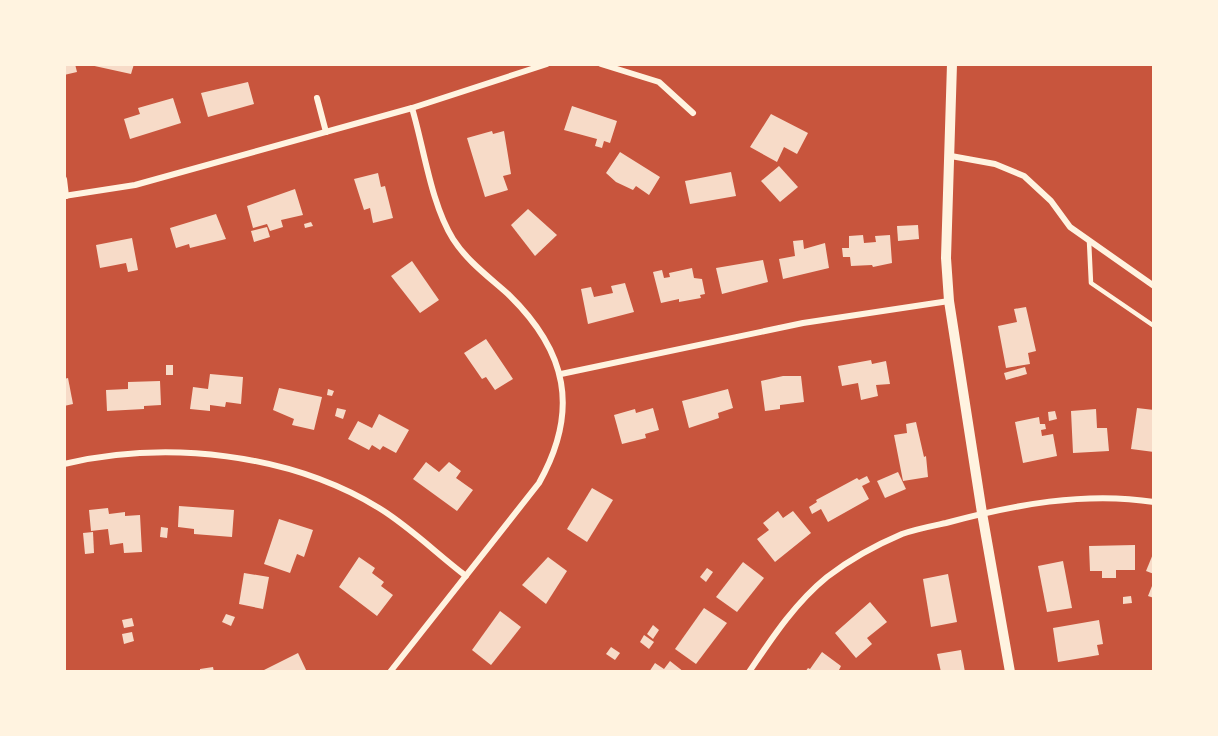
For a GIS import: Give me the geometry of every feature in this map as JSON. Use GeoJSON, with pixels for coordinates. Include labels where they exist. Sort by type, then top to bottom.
{"type":"FeatureCollection","features":[{"type":"Feature","properties":{"kind":"street"},"geometry":{"type":"LineString","coordinates":[[64,179],[65,196],[135,185],[412,108],[547,64]]}},
{"type":"Feature","properties":{"kind":"street"},"geometry":{"type":"LineString","coordinates":[[601,64],[659,82],[693,113]]}},
{"type":"Feature","properties":{"kind":"street"},"geometry":{"type":"LineString","coordinates":[[952,64],[951,156],[946,258],[949,301],[982,513],[1010,672]]}},
{"type":"Feature","properties":{"kind":"street"},"geometry":{"type":"LineString","coordinates":[[317,98],[326,132]]}},
{"type":"Feature","properties":{"kind":"street"},"geometry":{"type":"LineString","coordinates":[[390,672],[540,483],[553,459],[561,435],[564,406],[561,374],[548,342],[532,319],[467,257],[453,239],[441,215],[412,108]]}},
{"type":"Feature","properties":{"kind":"street"},"geometry":{"type":"LineString","coordinates":[[951,156],[995,164],[1024,176],[1051,201],[1070,227],[1154,286]]}},
{"type":"Feature","properties":{"kind":"street"},"geometry":{"type":"LineString","coordinates":[[561,374],[803,323],[949,301]]}},
{"type":"Feature","properties":{"kind":"street"},"geometry":{"type":"LineString","coordinates":[[64,464],[113,457],[192,454],[228,457],[308,473],[380,509],[466,576]]}},
{"type":"Feature","properties":{"kind":"street"},"geometry":{"type":"LineString","coordinates":[[748,672],[801,601],[827,577],[861,554],[904,534],[982,513],[1070,500],[1121,497],[1154,502]]}},
{"type":"Feature","properties":{"kind":"lane"},"geometry":{"type":"LineString","coordinates":[[1089,241],[1091,283],[1154,326]]}},
{"type":"Feature","properties":{"kind":"building"},"geometry":{"type":"Polygon","coordinates":[[[64,64],[75,64],[77,72],[64,75],[64,64]]]}},
{"type":"Feature","properties":{"kind":"building"},"geometry":{"type":"Polygon","coordinates":[[[90,64],[134,64],[131,74],[90,65],[90,64]]]}},
{"type":"Feature","properties":{"kind":"building"},"geometry":{"type":"Polygon","coordinates":[[[248,82],[254,104],[208,117],[201,93],[248,82]]]}},
{"type":"Feature","properties":{"kind":"building"},"geometry":{"type":"Polygon","coordinates":[[[173,98],[181,123],[130,139],[124,119],[140,114],[138,108],[173,98]]]}},
{"type":"Feature","properties":{"kind":"building"},"geometry":{"type":"Polygon","coordinates":[[[572,106],[617,121],[610,143],[604,141],[602,148],[595,146],[597,139],[564,130],[572,106]]]}},
{"type":"Feature","properties":{"kind":"building"},"geometry":{"type":"Polygon","coordinates":[[[771,114],[808,133],[797,154],[784,147],[777,162],[750,147],[771,114]]]}},
{"type":"Feature","properties":{"kind":"building"},"geometry":{"type":"Polygon","coordinates":[[[492,131],[493,134],[504,131],[511,174],[503,176],[508,190],[485,197],[467,138],[492,131]]]}},
{"type":"Feature","properties":{"kind":"building"},"geometry":{"type":"Polygon","coordinates":[[[620,152],[660,177],[649,195],[636,186],[633,190],[616,182],[606,173],[620,152]]]}},
{"type":"Feature","properties":{"kind":"building"},"geometry":{"type":"Polygon","coordinates":[[[779,166],[798,187],[780,202],[761,181],[779,166]]]}},
{"type":"Feature","properties":{"kind":"building"},"geometry":{"type":"Polygon","coordinates":[[[731,172],[736,196],[690,204],[685,181],[731,172]]]}},
{"type":"Feature","properties":{"kind":"building"},"geometry":{"type":"Polygon","coordinates":[[[378,173],[381,187],[385,186],[393,218],[373,223],[370,208],[364,210],[354,179],[378,173]]]}},
{"type":"Feature","properties":{"kind":"building"},"geometry":{"type":"Polygon","coordinates":[[[295,189],[303,215],[281,220],[283,227],[270,231],[267,224],[253,228],[247,206],[295,189]]]}},
{"type":"Feature","properties":{"kind":"building"},"geometry":{"type":"Polygon","coordinates":[[[528,209],[557,235],[535,256],[511,225],[528,209]]]}},
{"type":"Feature","properties":{"kind":"building"},"geometry":{"type":"Polygon","coordinates":[[[216,214],[226,239],[190,248],[189,244],[176,248],[170,228],[216,214]]]}},
{"type":"Feature","properties":{"kind":"building"},"geometry":{"type":"Polygon","coordinates":[[[311,222],[313,226],[305,228],[304,224],[311,222]]]}},
{"type":"Feature","properties":{"kind":"building"},"geometry":{"type":"Polygon","coordinates":[[[918,225],[919,239],[898,241],[897,226],[918,225]]]}},
{"type":"Feature","properties":{"kind":"building"},"geometry":{"type":"Polygon","coordinates":[[[267,227],[270,237],[254,242],[251,231],[267,227]]]}},
{"type":"Feature","properties":{"kind":"building"},"geometry":{"type":"Polygon","coordinates":[[[863,235],[864,243],[876,242],[875,236],[890,235],[892,263],[873,267],[872,265],[851,266],[850,257],[843,257],[842,248],[849,248],[849,236],[863,235]]]}},
{"type":"Feature","properties":{"kind":"building"},"geometry":{"type":"Polygon","coordinates":[[[132,238],[138,270],[128,272],[126,263],[100,268],[96,245],[132,238]]]}},
{"type":"Feature","properties":{"kind":"building"},"geometry":{"type":"Polygon","coordinates":[[[803,240],[804,249],[825,243],[829,268],[783,279],[779,259],[795,256],[793,241],[803,240]]]}},
{"type":"Feature","properties":{"kind":"building"},"geometry":{"type":"Polygon","coordinates":[[[763,260],[768,282],[722,294],[716,268],[763,260]]]}},
{"type":"Feature","properties":{"kind":"building"},"geometry":{"type":"Polygon","coordinates":[[[412,261],[439,300],[420,313],[391,276],[412,261]]]}},
{"type":"Feature","properties":{"kind":"building"},"geometry":{"type":"Polygon","coordinates":[[[692,268],[694,278],[702,279],[705,294],[700,295],[701,298],[661,303],[653,272],[662,270],[664,278],[670,277],[669,273],[692,268]]]}},
{"type":"Feature","properties":{"kind":"building"},"geometry":{"type":"Polygon","coordinates":[[[625,283],[634,312],[588,324],[581,289],[591,287],[594,297],[613,293],[611,286],[625,283]]]}},
{"type":"Feature","properties":{"kind":"building"},"geometry":{"type":"Polygon","coordinates":[[[1026,307],[1036,351],[1028,353],[1030,364],[1006,368],[998,326],[1017,322],[1014,309],[1026,307]]]}},
{"type":"Feature","properties":{"kind":"building"},"geometry":{"type":"Polygon","coordinates":[[[486,339],[513,379],[495,390],[486,377],[482,379],[464,353],[486,339]]]}},
{"type":"Feature","properties":{"kind":"building"},"geometry":{"type":"Polygon","coordinates":[[[871,360],[872,364],[886,361],[890,384],[876,385],[878,396],[861,400],[858,383],[842,386],[838,366],[871,360]]]}},
{"type":"Feature","properties":{"kind":"building"},"geometry":{"type":"Polygon","coordinates":[[[166,365],[173,365],[173,375],[166,375],[166,365]]]}},
{"type":"Feature","properties":{"kind":"building"},"geometry":{"type":"Polygon","coordinates":[[[1025,367],[1027,374],[1006,380],[1004,373],[1025,367]]]}},
{"type":"Feature","properties":{"kind":"building"},"geometry":{"type":"Polygon","coordinates":[[[210,374],[243,377],[241,404],[226,402],[225,407],[210,405],[210,411],[190,409],[193,387],[208,389],[210,374]]]}},
{"type":"Feature","properties":{"kind":"building"},"geometry":{"type":"Polygon","coordinates":[[[783,376],[801,376],[804,402],[780,405],[780,409],[765,411],[761,381],[783,376]]]}},
{"type":"Feature","properties":{"kind":"building"},"geometry":{"type":"Polygon","coordinates":[[[68,378],[73,404],[64,406],[64,379],[68,378]]]}},
{"type":"Feature","properties":{"kind":"building"},"geometry":{"type":"Polygon","coordinates":[[[160,381],[161,405],[144,406],[144,409],[107,411],[106,390],[128,389],[128,382],[160,381]]]}},
{"type":"Feature","properties":{"kind":"building"},"geometry":{"type":"Polygon","coordinates":[[[279,388],[322,397],[314,430],[292,425],[294,419],[273,410],[279,388]]]}},
{"type":"Feature","properties":{"kind":"building"},"geometry":{"type":"Polygon","coordinates":[[[328,389],[334,391],[332,396],[327,395],[328,389]]]}},
{"type":"Feature","properties":{"kind":"building"},"geometry":{"type":"Polygon","coordinates":[[[728,389],[733,408],[718,413],[719,418],[689,428],[682,401],[728,389]]]}},
{"type":"Feature","properties":{"kind":"building"},"geometry":{"type":"Polygon","coordinates":[[[337,408],[346,410],[343,419],[335,416],[337,408]]]}},
{"type":"Feature","properties":{"kind":"building"},"geometry":{"type":"Polygon","coordinates":[[[653,408],[659,430],[645,434],[646,438],[622,444],[614,415],[635,409],[636,413],[653,408]]]}},
{"type":"Feature","properties":{"kind":"building"},"geometry":{"type":"Polygon","coordinates":[[[1137,408],[1154,410],[1154,452],[1131,449],[1137,408]]]}},
{"type":"Feature","properties":{"kind":"building"},"geometry":{"type":"Polygon","coordinates":[[[1096,409],[1097,428],[1107,428],[1109,451],[1073,453],[1071,411],[1096,409]]]}},
{"type":"Feature","properties":{"kind":"building"},"geometry":{"type":"Polygon","coordinates":[[[1055,411],[1057,419],[1049,421],[1048,412],[1055,411]]]}},
{"type":"Feature","properties":{"kind":"building"},"geometry":{"type":"Polygon","coordinates":[[[379,414],[409,430],[396,453],[383,446],[380,450],[372,445],[369,450],[348,439],[358,421],[372,428],[379,414]]]}},
{"type":"Feature","properties":{"kind":"building"},"geometry":{"type":"Polygon","coordinates":[[[1039,417],[1040,424],[1045,424],[1046,429],[1041,430],[1042,436],[1053,434],[1057,456],[1023,463],[1015,422],[1039,417]]]}},
{"type":"Feature","properties":{"kind":"building"},"geometry":{"type":"Polygon","coordinates":[[[916,422],[924,457],[926,456],[928,477],[903,481],[894,435],[907,433],[906,424],[916,422]]]}},
{"type":"Feature","properties":{"kind":"building"},"geometry":{"type":"Polygon","coordinates":[[[426,462],[439,472],[449,462],[461,471],[456,478],[473,490],[457,511],[413,479],[426,462]]]}},
{"type":"Feature","properties":{"kind":"building"},"geometry":{"type":"Polygon","coordinates":[[[898,472],[906,489],[885,498],[877,481],[898,472]]]}},
{"type":"Feature","properties":{"kind":"building"},"geometry":{"type":"Polygon","coordinates":[[[867,476],[870,482],[862,486],[869,499],[828,522],[821,509],[812,514],[809,507],[817,502],[816,500],[857,478],[859,480],[867,476]]]}},
{"type":"Feature","properties":{"kind":"building"},"geometry":{"type":"Polygon","coordinates":[[[592,488],[613,500],[587,542],[567,529],[592,488]]]}},
{"type":"Feature","properties":{"kind":"building"},"geometry":{"type":"Polygon","coordinates":[[[179,506],[234,510],[232,537],[194,534],[194,529],[178,527],[179,506]]]}},
{"type":"Feature","properties":{"kind":"building"},"geometry":{"type":"Polygon","coordinates":[[[108,508],[109,514],[125,512],[125,516],[140,515],[142,552],[124,553],[123,543],[110,545],[108,529],[91,531],[89,510],[108,508]]]}},
{"type":"Feature","properties":{"kind":"building"},"geometry":{"type":"Polygon","coordinates":[[[778,511],[783,518],[793,511],[811,533],[775,562],[757,539],[769,530],[763,523],[778,511]]]}},
{"type":"Feature","properties":{"kind":"building"},"geometry":{"type":"Polygon","coordinates":[[[279,519],[313,530],[304,557],[297,554],[290,573],[264,564],[279,519]]]}},
{"type":"Feature","properties":{"kind":"building"},"geometry":{"type":"Polygon","coordinates":[[[161,527],[168,528],[167,538],[160,537],[161,527]]]}},
{"type":"Feature","properties":{"kind":"building"},"geometry":{"type":"Polygon","coordinates":[[[93,532],[94,553],[85,554],[83,533],[93,532]]]}},
{"type":"Feature","properties":{"kind":"building"},"geometry":{"type":"Polygon","coordinates":[[[1135,545],[1135,570],[1116,570],[1116,578],[1102,578],[1102,571],[1090,571],[1089,546],[1135,545]]]}},
{"type":"Feature","properties":{"kind":"building"},"geometry":{"type":"Polygon","coordinates":[[[1154,554],[1154,574],[1146,571],[1154,554]]]}},
{"type":"Feature","properties":{"kind":"building"},"geometry":{"type":"Polygon","coordinates":[[[359,557],[375,568],[372,573],[384,582],[381,586],[393,595],[377,616],[339,587],[359,557]]]}},
{"type":"Feature","properties":{"kind":"building"},"geometry":{"type":"Polygon","coordinates":[[[548,557],[567,571],[546,604],[522,585],[548,557]]]}},
{"type":"Feature","properties":{"kind":"building"},"geometry":{"type":"Polygon","coordinates":[[[1063,561],[1072,608],[1047,612],[1038,566],[1063,561]]]}},
{"type":"Feature","properties":{"kind":"building"},"geometry":{"type":"Polygon","coordinates":[[[743,562],[764,578],[737,612],[716,597],[743,562]]]}},
{"type":"Feature","properties":{"kind":"building"},"geometry":{"type":"Polygon","coordinates":[[[707,568],[713,572],[706,582],[700,577],[707,568]]]}},
{"type":"Feature","properties":{"kind":"building"},"geometry":{"type":"Polygon","coordinates":[[[244,573],[269,577],[263,609],[239,604],[244,573]]]}},
{"type":"Feature","properties":{"kind":"building"},"geometry":{"type":"Polygon","coordinates":[[[948,574],[957,622],[931,627],[923,579],[948,574]]]}},
{"type":"Feature","properties":{"kind":"building"},"geometry":{"type":"Polygon","coordinates":[[[1154,581],[1154,598],[1148,596],[1154,581]]]}},
{"type":"Feature","properties":{"kind":"building"},"geometry":{"type":"Polygon","coordinates":[[[1131,596],[1132,603],[1123,604],[1123,597],[1131,596]]]}},
{"type":"Feature","properties":{"kind":"building"},"geometry":{"type":"Polygon","coordinates":[[[870,602],[887,622],[867,638],[872,644],[856,658],[835,633],[870,602]]]}},
{"type":"Feature","properties":{"kind":"building"},"geometry":{"type":"Polygon","coordinates":[[[704,608],[727,623],[696,664],[675,649],[704,608]]]}},
{"type":"Feature","properties":{"kind":"building"},"geometry":{"type":"Polygon","coordinates":[[[500,611],[521,627],[491,665],[472,650],[500,611]]]}},
{"type":"Feature","properties":{"kind":"building"},"geometry":{"type":"Polygon","coordinates":[[[226,614],[235,617],[231,626],[222,622],[226,614]]]}},
{"type":"Feature","properties":{"kind":"building"},"geometry":{"type":"Polygon","coordinates":[[[132,618],[134,626],[124,628],[122,620],[132,618]]]}},
{"type":"Feature","properties":{"kind":"building"},"geometry":{"type":"Polygon","coordinates":[[[1099,620],[1103,644],[1097,645],[1099,655],[1058,662],[1053,628],[1099,620]]]}},
{"type":"Feature","properties":{"kind":"building"},"geometry":{"type":"Polygon","coordinates":[[[653,625],[659,630],[653,639],[647,634],[653,625]]]}},
{"type":"Feature","properties":{"kind":"building"},"geometry":{"type":"Polygon","coordinates":[[[132,632],[134,641],[124,644],[122,634],[132,632]]]}},
{"type":"Feature","properties":{"kind":"building"},"geometry":{"type":"Polygon","coordinates":[[[644,635],[654,642],[649,649],[640,642],[644,635]]]}},
{"type":"Feature","properties":{"kind":"building"},"geometry":{"type":"Polygon","coordinates":[[[611,647],[620,653],[615,660],[606,654],[611,647]]]}},
{"type":"Feature","properties":{"kind":"building"},"geometry":{"type":"Polygon","coordinates":[[[961,650],[965,672],[941,672],[937,654],[961,650]]]}},
{"type":"Feature","properties":{"kind":"building"},"geometry":{"type":"Polygon","coordinates":[[[822,652],[841,666],[838,672],[805,672],[808,668],[810,669],[822,652]]]}},
{"type":"Feature","properties":{"kind":"building"},"geometry":{"type":"Polygon","coordinates":[[[298,653],[307,672],[264,672],[264,670],[298,653]]]}},
{"type":"Feature","properties":{"kind":"building"},"geometry":{"type":"Polygon","coordinates":[[[670,661],[684,672],[649,672],[655,663],[664,669],[670,661]]]}},
{"type":"Feature","properties":{"kind":"building"},"geometry":{"type":"Polygon","coordinates":[[[213,667],[214,672],[200,672],[200,669],[213,667]]]}}]}
